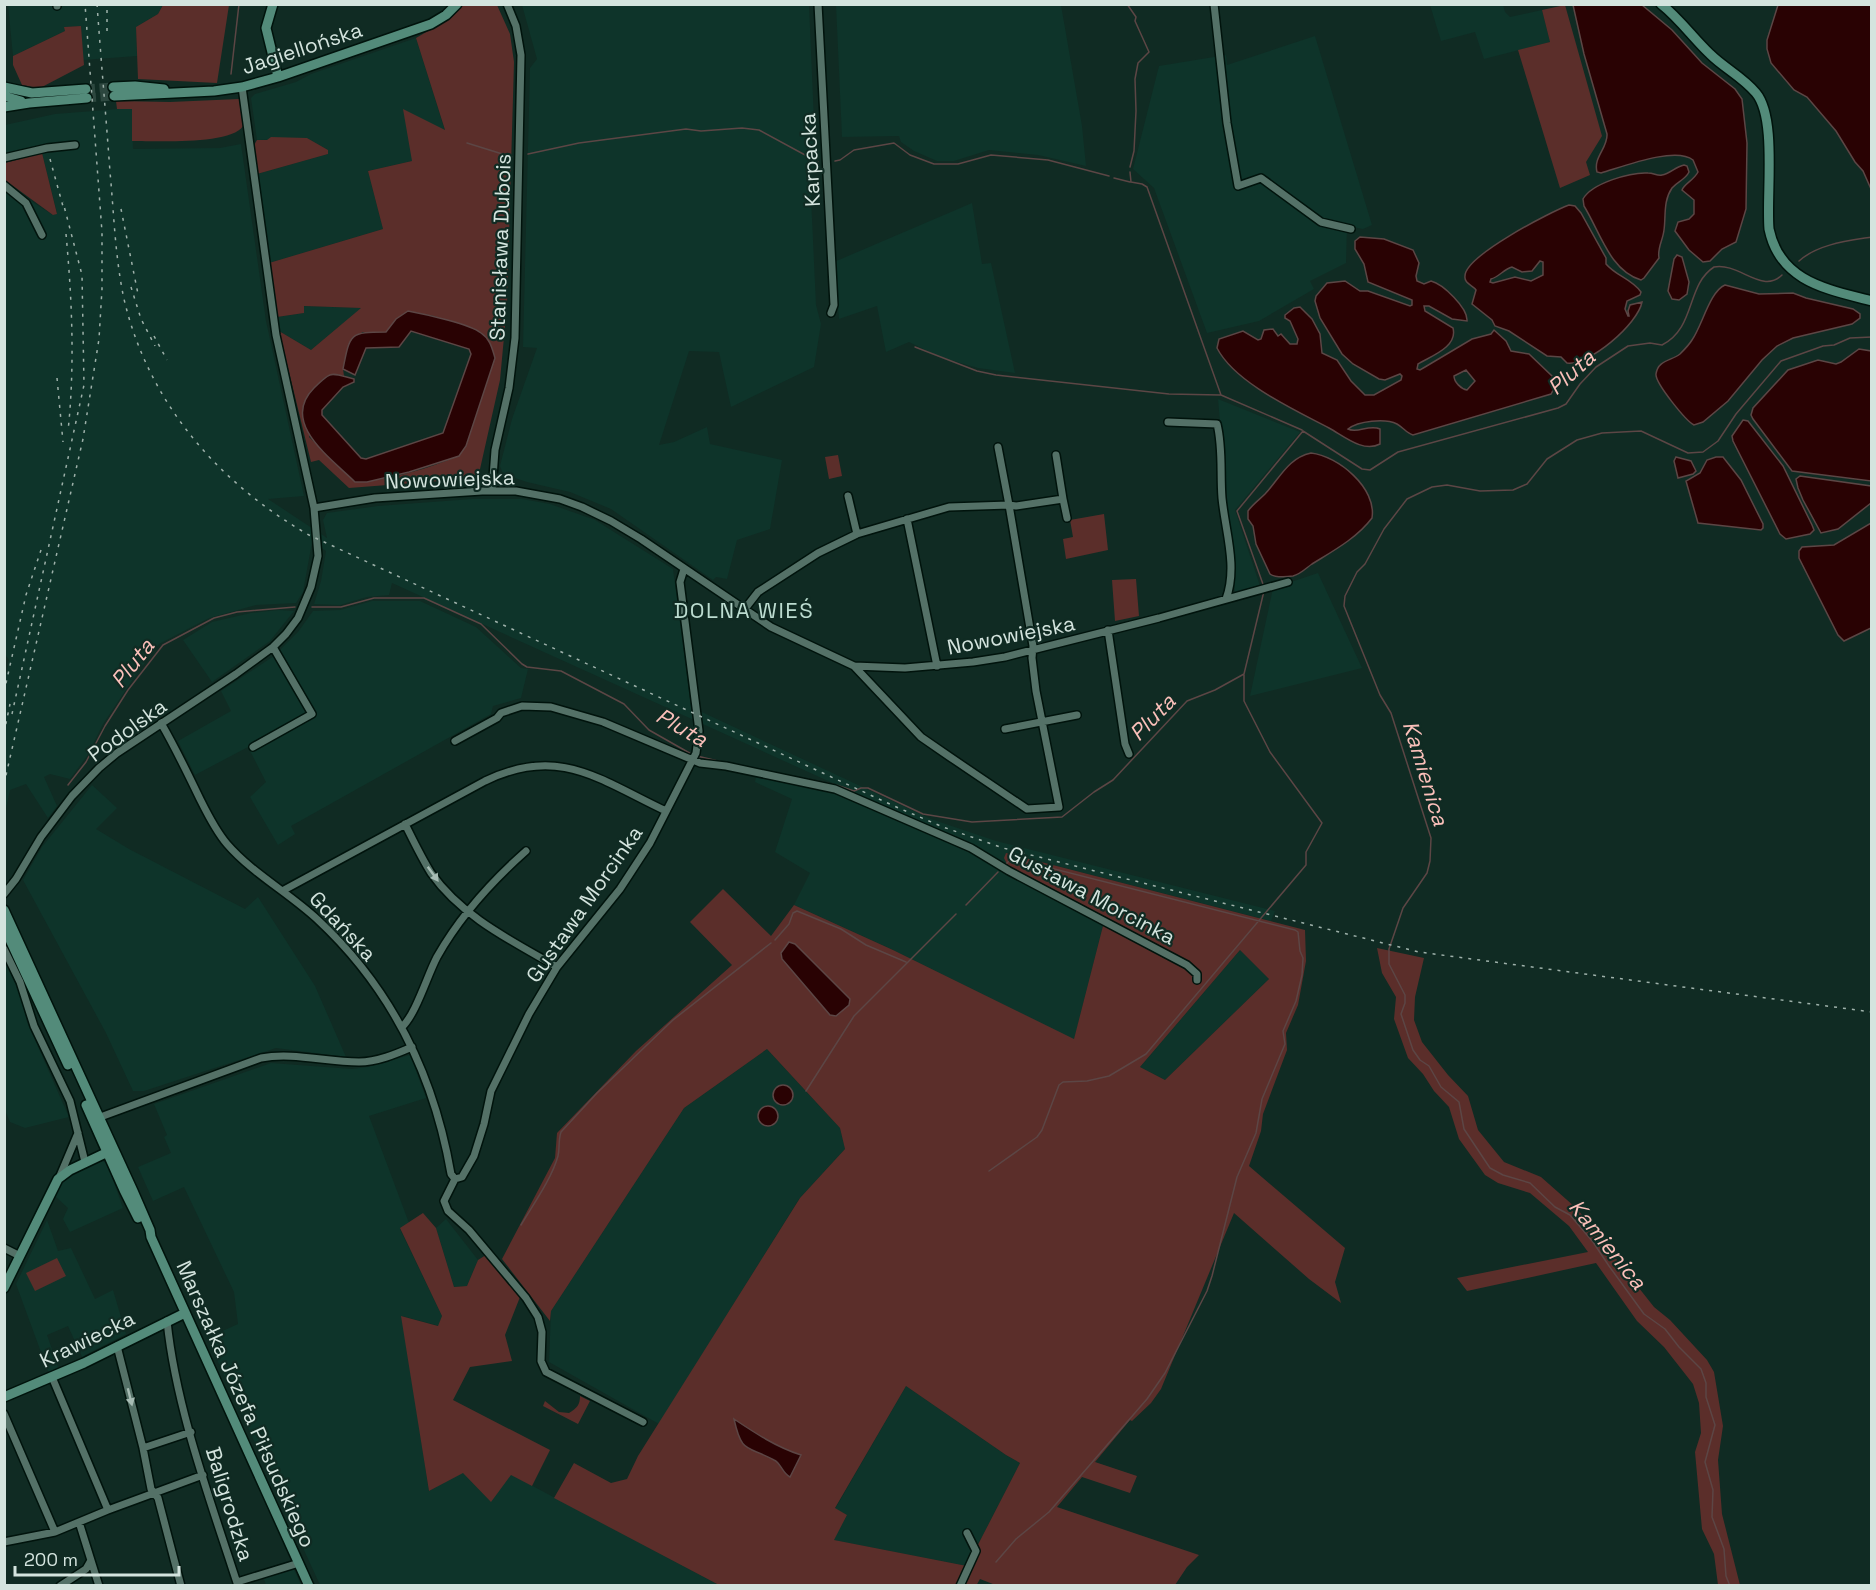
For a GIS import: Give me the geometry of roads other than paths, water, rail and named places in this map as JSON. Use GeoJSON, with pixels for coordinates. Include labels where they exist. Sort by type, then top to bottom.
{"type":"FeatureCollection","features":[{"type":"Feature","properties":{"kind":"street"},"geometry":{"type":"LineString","coordinates":[[273,4],[267,28],[278,77]]}},
{"type":"Feature","properties":{"kind":"street","name":"Jagiellońska"},"geometry":{"type":"LineString","coordinates":[[114,92],[135,86],[184,92],[242,87],[278,77],[430,24],[446,15],[457,4]]}},
{"type":"Feature","properties":{"kind":"street","name":"Stanisława Dubois"},"geometry":{"type":"LineString","coordinates":[[492,491],[495,450],[512,372],[516,325],[521,55],[516,26],[507,4]]}},
{"type":"Feature","properties":{"kind":"street","name":"Karpacka"},"geometry":{"type":"LineString","coordinates":[[818,4],[834,305],[831,313]]}},
{"type":"Feature","properties":{"kind":"street"},"geometry":{"type":"LineString","coordinates":[[1214,4],[1227,123],[1238,186],[1261,178],[1321,222],[1351,229]]}},
{"type":"Feature","properties":{"kind":"street"},"geometry":{"type":"LineString","coordinates":[[1661,4],[1677,18],[1710,55],[1751,88],[1762,102],[1768,127],[1769,229],[1781,258],[1794,272],[1810,282],[1872,301]]}},
{"type":"Feature","properties":{"kind":"street"},"geometry":{"type":"LineString","coordinates":[[4,77],[18,91]]}},
{"type":"Feature","properties":{"kind":"street"},"geometry":{"type":"LineString","coordinates":[[4,87],[45,97]]}},
{"type":"Feature","properties":{"kind":"street"},"geometry":{"type":"LineString","coordinates":[[242,87],[276,335],[314,508]]}},
{"type":"Feature","properties":{"kind":"street"},"geometry":{"type":"LineString","coordinates":[[4,107],[29,103],[45,97],[87,94]]}},
{"type":"Feature","properties":{"kind":"street"},"geometry":{"type":"LineString","coordinates":[[4,96],[29,103]]}},
{"type":"Feature","properties":{"kind":"street"},"geometry":{"type":"LineString","coordinates":[[4,159],[47,147],[75,145]]}},
{"type":"Feature","properties":{"kind":"street"},"geometry":{"type":"LineString","coordinates":[[4,185],[26,203],[42,235]]}},
{"type":"Feature","properties":{"kind":"street"},"geometry":{"type":"LineString","coordinates":[[1168,422],[1217,424],[1222,496],[1231,569],[1231,585],[1226,598]]}},
{"type":"Feature","properties":{"kind":"street"},"geometry":{"type":"LineString","coordinates":[[854,666],[921,737],[950,757],[1027,809],[1059,807],[1042,722],[1033,651],[998,447]]}},
{"type":"Feature","properties":{"kind":"street"},"geometry":{"type":"LineString","coordinates":[[1056,455],[1067,518]]}},
{"type":"Feature","properties":{"kind":"street","name":"Nowowiejska"},"geometry":{"type":"LineString","coordinates":[[314,508],[375,498],[492,491],[535,494],[582,507],[611,520],[641,538],[744,610],[786,635],[854,666],[905,668],[984,661],[1033,651],[1288,582]]}},
{"type":"Feature","properties":{"kind":"street"},"geometry":{"type":"LineString","coordinates":[[848,496],[857,534]]}},
{"type":"Feature","properties":{"kind":"street"},"geometry":{"type":"LineString","coordinates":[[744,610],[758,592],[818,553],[857,534],[949,507],[1016,506],[1063,499]]}},
{"type":"Feature","properties":{"kind":"street","name":"Podolska"},"geometry":{"type":"LineString","coordinates":[[4,894],[16,879],[41,837],[82,786],[116,754],[236,674],[273,647],[286,634],[297,618],[311,587],[318,556],[314,508]]}},
{"type":"Feature","properties":{"kind":"street"},"geometry":{"type":"LineString","coordinates":[[907,519],[937,666]]}},
{"type":"Feature","properties":{"kind":"street","name":"Gustawa Morcinka"},"geometry":{"type":"LineString","coordinates":[[643,1422],[546,1372],[542,1367],[542,1327],[534,1310],[469,1230],[448,1211],[445,1204],[446,1196],[455,1179],[462,1177],[474,1156],[496,1077],[556,967],[635,868],[694,757],[699,740],[699,730],[680,582],[684,569]]}},
{"type":"Feature","properties":{"kind":"street"},"geometry":{"type":"LineString","coordinates":[[1108,630],[1125,744],[1129,754]]}},
{"type":"Feature","properties":{"kind":"street"},"geometry":{"type":"LineString","coordinates":[[253,747],[312,714],[273,647]]}},
{"type":"Feature","properties":{"kind":"street","name":"Gustawa Morcinka"},"geometry":{"type":"LineString","coordinates":[[455,741],[497,718],[501,713],[522,706],[541,705],[603,722],[694,757],[703,764],[726,766],[800,781],[854,795],[982,853],[1009,871],[1187,965],[1197,974],[1197,980]]}},
{"type":"Feature","properties":{"kind":"street"},"geometry":{"type":"LineString","coordinates":[[1005,729],[1077,715]]}},
{"type":"Feature","properties":{"kind":"street","name":"Gdańska"},"geometry":{"type":"LineString","coordinates":[[161,723],[221,837],[244,861],[284,890],[340,942],[368,976],[402,1027],[412,1047],[441,1124],[451,1174],[455,1179]]}},
{"type":"Feature","properties":{"kind":"street"},"geometry":{"type":"LineString","coordinates":[[284,890],[405,824],[500,774],[512,770],[538,765],[586,772],[666,811]]}},
{"type":"Feature","properties":{"kind":"street"},"geometry":{"type":"LineString","coordinates":[[405,824],[433,874],[467,911],[556,967]]}},
{"type":"Feature","properties":{"kind":"street"},"geometry":{"type":"LineString","coordinates":[[402,1027],[436,959],[467,911],[526,851]]}},
{"type":"Feature","properties":{"kind":"street","name":"Marszałka Józefa Piłsudskiego"},"geometry":{"type":"LineString","coordinates":[[4,910],[95,1119],[150,1230],[151,1237],[309,1586]]}},
{"type":"Feature","properties":{"kind":"street","name":"Marszałka Józefa Piłsudskiego"},"geometry":{"type":"LineString","coordinates":[[4,927],[62,1044]]}},
{"type":"Feature","properties":{"kind":"street"},"geometry":{"type":"LineString","coordinates":[[4,949],[20,982],[34,1026],[70,1101],[85,1162]]}},
{"type":"Feature","properties":{"kind":"street"},"geometry":{"type":"LineString","coordinates":[[95,1119],[261,1058],[286,1056],[359,1062],[378,1059],[412,1047]]}},
{"type":"Feature","properties":{"kind":"street"},"geometry":{"type":"LineString","coordinates":[[4,1288],[78,1133]]}},
{"type":"Feature","properties":{"kind":"street"},"geometry":{"type":"LineString","coordinates":[[58,1179],[85,1162],[110,1151]]}},
{"type":"Feature","properties":{"kind":"street"},"geometry":{"type":"LineString","coordinates":[[4,1248],[20,1256]]}},
{"type":"Feature","properties":{"kind":"street","name":"Krawiecka"},"geometry":{"type":"LineString","coordinates":[[4,1397],[52,1377],[185,1313]]}},
{"type":"Feature","properties":{"kind":"street","name":"Baligrodzka"},"geometry":{"type":"LineString","coordinates":[[166,1322],[190,1432],[238,1584]]}},
{"type":"Feature","properties":{"kind":"street"},"geometry":{"type":"LineString","coordinates":[[117,1346],[151,1489],[158,1498],[180,1586]]}},
{"type":"Feature","properties":{"kind":"street"},"geometry":{"type":"LineString","coordinates":[[52,1377],[108,1510]]}},
{"type":"Feature","properties":{"kind":"street"},"geometry":{"type":"LineString","coordinates":[[4,1414],[55,1532]]}},
{"type":"Feature","properties":{"kind":"street","name":"Baligrodzka"},"geometry":{"type":"LineString","coordinates":[[143,1448],[190,1432]]}},
{"type":"Feature","properties":{"kind":"street"},"geometry":{"type":"LineString","coordinates":[[4,1542],[55,1532],[203,1475]]}},
{"type":"Feature","properties":{"kind":"street"},"geometry":{"type":"LineString","coordinates":[[79,1522],[99,1586]]}},
{"type":"Feature","properties":{"kind":"street"},"geometry":{"type":"LineString","coordinates":[[960,1586],[976,1551],[967,1533]]}},
{"type":"Feature","properties":{"kind":"street"},"geometry":{"type":"LineString","coordinates":[[60,1586],[86,1569],[90,1562]]}},
{"type":"Feature","properties":{"kind":"street"},"geometry":{"type":"LineString","coordinates":[[238,1584],[298,1563]]}},
{"type":"Feature","properties":{"kind":"street"},"geometry":{"type":"LineString","coordinates":[[74,1577],[76,1586]]}},
{"type":"Feature","properties":{"kind":"waterway"},"geometry":{"type":"LineString","coordinates":[[231,74],[239,4]]}},
{"type":"Feature","properties":{"kind":"waterway"},"geometry":{"type":"LineString","coordinates":[[1127,4],[1136,17],[1135,21],[1149,52],[1138,63],[1135,79],[1134,151],[1130,167]]}},
{"type":"Feature","properties":{"kind":"waterway"},"geometry":{"type":"LineString","coordinates":[[528,154],[579,143],[686,129],[701,131],[742,128],[759,130],[818,162]]}},
{"type":"Feature","properties":{"kind":"waterway"},"geometry":{"type":"LineString","coordinates":[[467,143],[512,157]]}},
{"type":"Feature","properties":{"kind":"waterway"},"geometry":{"type":"LineString","coordinates":[[835,161],[854,150],[894,143],[910,155],[934,164],[958,164],[991,155],[1048,160],[1109,176]]}},
{"type":"Feature","properties":{"kind":"waterway"},"geometry":{"type":"LineString","coordinates":[[1130,172],[1131,182],[1147,187],[1221,395],[1302,430]]}},
{"type":"Feature","properties":{"kind":"waterway"},"geometry":{"type":"LineString","coordinates":[[1114,178],[1130,182]]}},
{"type":"Feature","properties":{"kind":"waterway","name":"Pluta"},"geometry":{"type":"LineString","coordinates":[[1799,261],[1824,247],[1872,237]]}},
{"type":"Feature","properties":{"kind":"waterway","name":"Pluta"},"geometry":{"type":"LineString","coordinates":[[1264,587],[1237,511],[1303,431],[1362,469],[1370,470],[1398,452],[1566,404],[1596,367],[1628,346],[1650,343],[1662,345],[1673,338],[1686,318],[1699,284],[1714,267],[1732,269],[1766,281],[1774,280],[1782,275]]}},
{"type":"Feature","properties":{"kind":"waterway","name":"Kamienica"},"geometry":{"type":"LineString","coordinates":[[1730,1586],[1726,1576],[1724,1549],[1712,1517],[1713,1490],[1705,1462],[1715,1425],[1706,1397],[1706,1383],[1701,1369],[1665,1329],[1644,1314],[1593,1242],[1570,1215],[1555,1207],[1530,1183],[1503,1175],[1490,1168],[1464,1129],[1459,1102],[1441,1087],[1429,1066],[1420,1060],[1413,1050],[1401,1014],[1405,995],[1389,964],[1389,949],[1403,908],[1427,873],[1431,838],[1391,713],[1380,695],[1344,606],[1345,596],[1384,529],[1407,499],[1432,487],[1447,485],[1480,491],[1513,490],[1527,484],[1547,459],[1577,440],[1602,433],[1641,431],[1688,453],[1703,452],[1718,441],[1736,414],[1781,361],[1850,338],[1872,337]]}},
{"type":"Feature","properties":{"kind":"waterway"},"geometry":{"type":"LineString","coordinates":[[915,347],[977,371],[996,375],[1169,394],[1220,395]]}},
{"type":"Feature","properties":{"kind":"waterway","name":"Pluta"},"geometry":{"type":"LineString","coordinates":[[750,768],[836,785],[854,791],[868,788],[923,814],[972,822],[1062,817],[1113,780],[1187,701],[1215,690],[1244,674],[1264,591]]}},
{"type":"Feature","properties":{"kind":"waterway","name":"Pluta"},"geometry":{"type":"LineString","coordinates":[[312,607],[341,607],[374,598],[424,598],[481,624],[527,667],[561,671],[624,704],[649,730],[693,755]]}},
{"type":"Feature","properties":{"kind":"waterway","name":"Pluta"},"geometry":{"type":"LineString","coordinates":[[68,785],[86,762],[128,690],[163,645],[214,618],[237,612],[295,607]]}},
{"type":"Feature","properties":{"kind":"waterway"},"geometry":{"type":"LineString","coordinates":[[989,1171],[1037,1137],[1042,1130],[1059,1085],[1063,1082],[1087,1081],[1109,1076],[1146,1054],[1306,865],[1306,852],[1322,823],[1270,752],[1244,701],[1244,675]]}},
{"type":"Feature","properties":{"kind":"waterway","name":"Pluta"},"geometry":{"type":"LineString","coordinates":[[697,756],[722,762]]}},
{"type":"Feature","properties":{"kind":"waterway"},"geometry":{"type":"LineString","coordinates":[[996,1562],[1016,1539],[1049,1512],[1147,1399],[1165,1373],[1207,1291],[1237,1177],[1256,1133],[1262,1099],[1285,1044],[1283,1031],[1296,1001],[1303,958],[1298,932],[1295,930],[1015,859],[1005,865]]}},
{"type":"Feature","properties":{"kind":"waterway"},"geometry":{"type":"LineString","coordinates":[[966,905],[998,872]]}},
{"type":"Feature","properties":{"kind":"waterway"},"geometry":{"type":"LineString","coordinates":[[775,940],[789,924],[793,913],[797,911],[841,929],[866,945],[906,962]]}},
{"type":"Feature","properties":{"kind":"waterway"},"geometry":{"type":"LineString","coordinates":[[806,1091],[854,1016],[956,914]]}},
{"type":"Feature","properties":{"kind":"waterway"},"geometry":{"type":"LineString","coordinates":[[521,1225],[555,1164],[559,1153],[561,1132],[597,1093],[673,1020],[771,943]]}},
{"type":"Feature","properties":{"kind":"tunnel"},"geometry":{"type":"LineString","coordinates":[[86,89],[113,87]]}},
{"type":"Feature","properties":{"kind":"tunnel"},"geometry":{"type":"LineString","coordinates":[[87,98],[114,96]]}},
{"type":"Feature","properties":{"kind":"railway"},"geometry":{"type":"LineString","coordinates":[[4,784],[83,439],[99,339],[102,232],[85,4]]}},
{"type":"Feature","properties":{"kind":"railway"},"geometry":{"type":"LineString","coordinates":[[97,4],[117,251],[124,299],[135,337],[150,372],[169,405],[191,436],[245,491],[309,535],[894,806],[943,827],[1003,848],[1419,952],[1872,1012]]}},
{"type":"Feature","properties":{"kind":"railway"},"geometry":{"type":"LineString","coordinates":[[107,4],[107,31]]}},
{"type":"Feature","properties":{"kind":"railway"},"geometry":{"type":"LineString","coordinates":[[50,159],[64,210]]}},
{"type":"Feature","properties":{"kind":"railway"},"geometry":{"type":"LineString","coordinates":[[12,714],[84,385],[82,275],[63,202]]}},
{"type":"Feature","properties":{"kind":"railway"},"geometry":{"type":"LineString","coordinates":[[121,209],[138,294]]}},
{"type":"Feature","properties":{"kind":"railway"},"geometry":{"type":"LineString","coordinates":[[66,234],[72,332],[68,431]]}},
{"type":"Feature","properties":{"kind":"railway"},"geometry":{"type":"LineString","coordinates":[[131,287],[141,319],[155,346]]}},
{"type":"Feature","properties":{"kind":"railway"},"geometry":{"type":"LineString","coordinates":[[154,336],[167,360]]}},
{"type":"Feature","properties":{"kind":"railway"},"geometry":{"type":"LineString","coordinates":[[57,378],[63,442]]}},
{"type":"Feature","properties":{"kind":"railway"},"geometry":{"type":"LineString","coordinates":[[4,692],[26,595],[41,550]]}},
{"type":"Feature","properties":{"kind":"railway"},"geometry":{"type":"LineString","coordinates":[[4,733],[10,704]]}},
{"type":"Feature","properties":{"kind":"district","name":"DOLNA WIEŚ"},"geometry":{"type":"Point","coordinates":[744,610]}}]}
